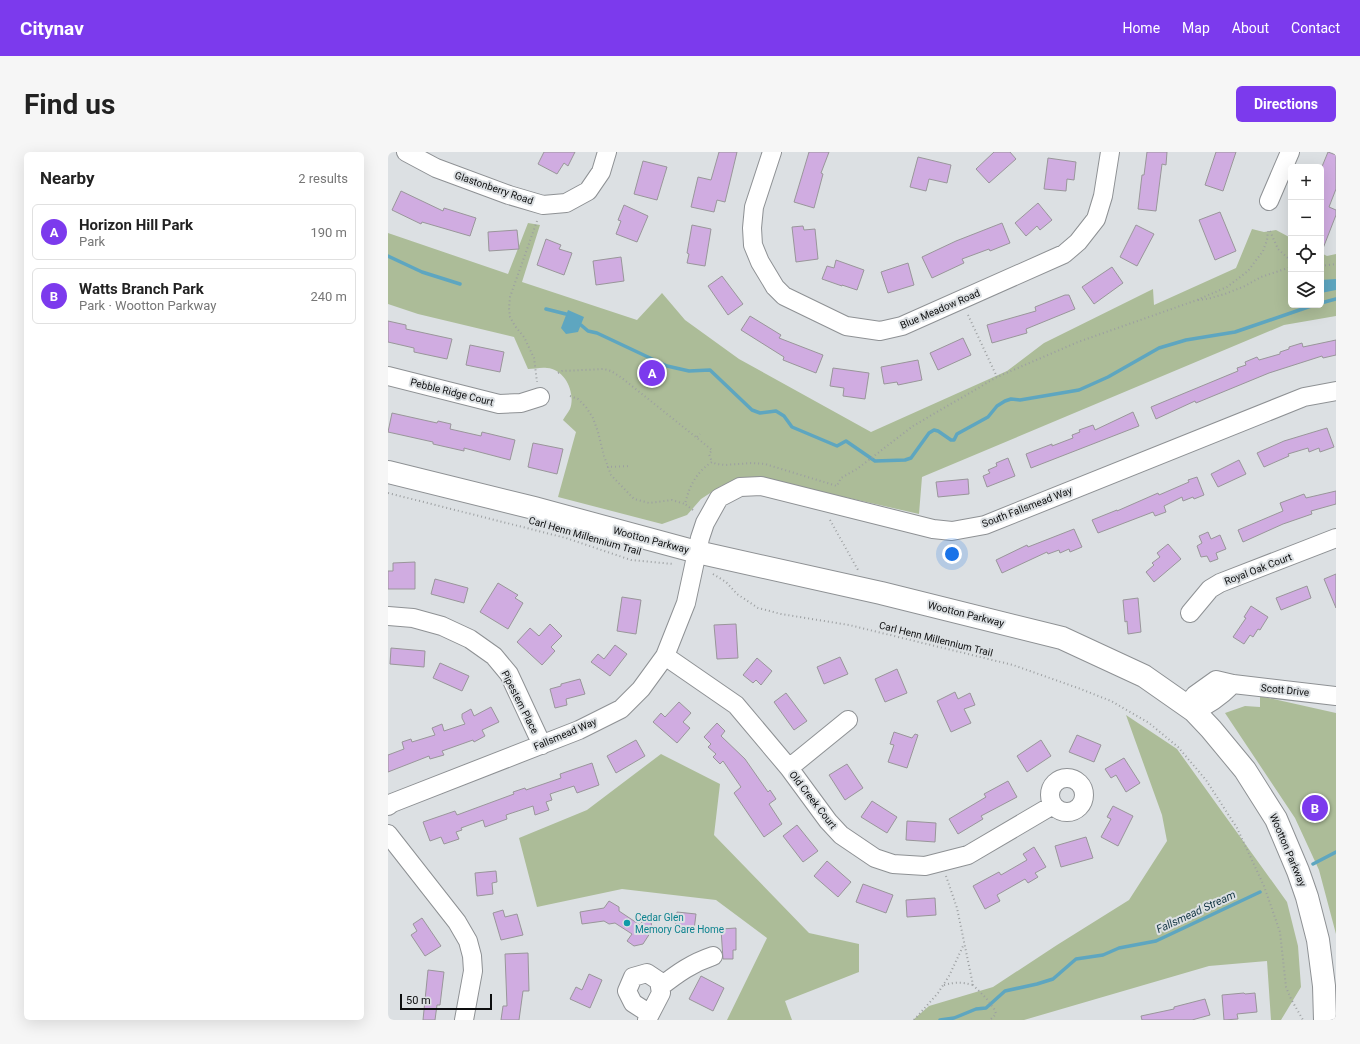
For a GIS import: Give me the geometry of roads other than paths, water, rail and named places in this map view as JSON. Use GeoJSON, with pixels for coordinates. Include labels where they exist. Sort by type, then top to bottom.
{"type":"FeatureCollection","features":[{"type":"Feature","properties":{"kind":"main road","name":"Wootton Parkway"},"geometry":{"type":"LineString","coordinates":[[388,472],[534,508],[695,560],[881,593],[1062,638],[1144,676],[1190,708],[1220,739],[1245,770],[1276,819],[1308,897],[1318,940],[1324,986],[1325,1020]]}},
{"type":"Feature","properties":{"kind":"street","name":"Glastonberry Road"},"geometry":{"type":"LineString","coordinates":[[406,152],[436,168],[509,195],[543,205],[566,203],[588,191],[601,172],[607,152]]}},
{"type":"Feature","properties":{"kind":"street","name":"Blue Meadow Road"},"geometry":{"type":"LineString","coordinates":[[772,152],[754,207],[752,228],[753,245],[767,274],[775,287],[784,296],[846,326],[880,331],[902,326],[1064,254],[1078,242],[1096,219],[1103,196],[1110,152]]}},
{"type":"Feature","properties":{"kind":"street"},"geometry":{"type":"LineString","coordinates":[[1268,201],[1290,152]]}},
{"type":"Feature","properties":{"kind":"street","name":"Pebble Ridge Court"},"geometry":{"type":"LineString","coordinates":[[388,376],[499,404],[521,403],[540,397]]}},
{"type":"Feature","properties":{"kind":"street","name":"South Fallsmead Way"},"geometry":{"type":"LineString","coordinates":[[695,560],[705,523],[719,498],[740,487],[761,486],[933,529],[952,531],[985,525],[1304,397],[1336,391]]}},
{"type":"Feature","properties":{"kind":"street","name":"Royal Oak Court"},"geometry":{"type":"LineString","coordinates":[[1190,613],[1210,589],[1220,583],[1336,538]]}},
{"type":"Feature","properties":{"kind":"street","name":"Fallsmead Way"},"geometry":{"type":"LineString","coordinates":[[388,806],[392,803],[580,730],[620,709],[641,690],[665,656],[686,603],[695,560]]}},
{"type":"Feature","properties":{"kind":"street","name":"Pipestem Place"},"geometry":{"type":"LineString","coordinates":[[388,616],[414,618],[442,626],[470,639],[494,656],[508,674],[542,745]]}},
{"type":"Feature","properties":{"kind":"street","name":"Old Creek Court"},"geometry":{"type":"LineString","coordinates":[[665,656],[736,705],[789,768],[828,821],[841,835],[875,858],[893,864],[925,866],[968,855],[1053,805]]}},
{"type":"Feature","properties":{"kind":"street","name":"Scott Drive"},"geometry":{"type":"LineString","coordinates":[[1190,708],[1195,695],[1216,680],[1233,684],[1336,696]]}},
{"type":"Feature","properties":{"kind":"street"},"geometry":{"type":"LineString","coordinates":[[789,768],[848,720]]}},
{"type":"Feature","properties":{"kind":"street"},"geometry":{"type":"LineString","coordinates":[[388,834],[457,922],[468,941],[472,956],[473,971],[464,1020]]}},
{"type":"Feature","properties":{"kind":"street"},"geometry":{"type":"LineString","coordinates":[[660,987],[674,976],[697,962],[713,956]]}},
{"type":"Feature","properties":{"kind":"street"},"geometry":{"type":"LineString","coordinates":[[647,973],[659,981],[661,993],[648,1017],[633,1003],[627,990],[633,977],[647,973]]}},
{"type":"Feature","properties":{"kind":"water"},"geometry":{"type":"Polygon","coordinates":[[[1336,279],[1336,290],[1324,292],[1324,280],[1336,279]]]}},
{"type":"Feature","properties":{"kind":"water"},"geometry":{"type":"Polygon","coordinates":[[[568,310],[584,317],[578,332],[566,334],[561,328],[568,310]]]}},
{"type":"Feature","properties":{"kind":"waterway"},"geometry":{"type":"LineString","coordinates":[[388,256],[422,272],[460,284]]}},
{"type":"Feature","properties":{"kind":"waterway"},"geometry":{"type":"LineString","coordinates":[[1324,302],[1336,299]]}},
{"type":"Feature","properties":{"kind":"waterway"},"geometry":{"type":"LineString","coordinates":[[581,325],[588,331],[597,333],[667,366],[689,371],[710,370],[752,410],[760,413],[776,411],[784,416],[792,427],[837,446],[846,441],[875,461],[905,460],[911,458],[929,433],[934,430],[951,440],[954,440],[957,434],[988,417],[997,406],[1005,401],[1011,399],[1020,400],[1079,390],[1108,377],[1159,348],[1186,340],[1235,332],[1305,308]]}},
{"type":"Feature","properties":{"kind":"waterway"},"geometry":{"type":"LineString","coordinates":[[546,309],[566,314]]}},
{"type":"Feature","properties":{"kind":"waterway","name":"Fallsmead Stream"},"geometry":{"type":"LineString","coordinates":[[1313,864],[1336,852]]}},
{"type":"Feature","properties":{"kind":"waterway","name":"Fallsmead Stream"},"geometry":{"type":"LineString","coordinates":[[940,1020],[954,1018],[976,1009],[986,1008],[1005,991],[1053,979],[1076,959],[1103,955],[1119,948],[1156,941],[1260,892]]}},
{"type":"Feature","properties":{"kind":"place","name":"Horizon Hill Park"},"geometry":{"type":"Point","coordinates":[652,373]}},
{"type":"Feature","properties":{"kind":"place","name":"Watts Branch Park"},"geometry":{"type":"Point","coordinates":[1315,808]}},
{"type":"Feature","properties":{"kind":"place","name":"Cedar Glen Memory Care Home"},"geometry":{"type":"Point","coordinates":[627,923]}}]}
